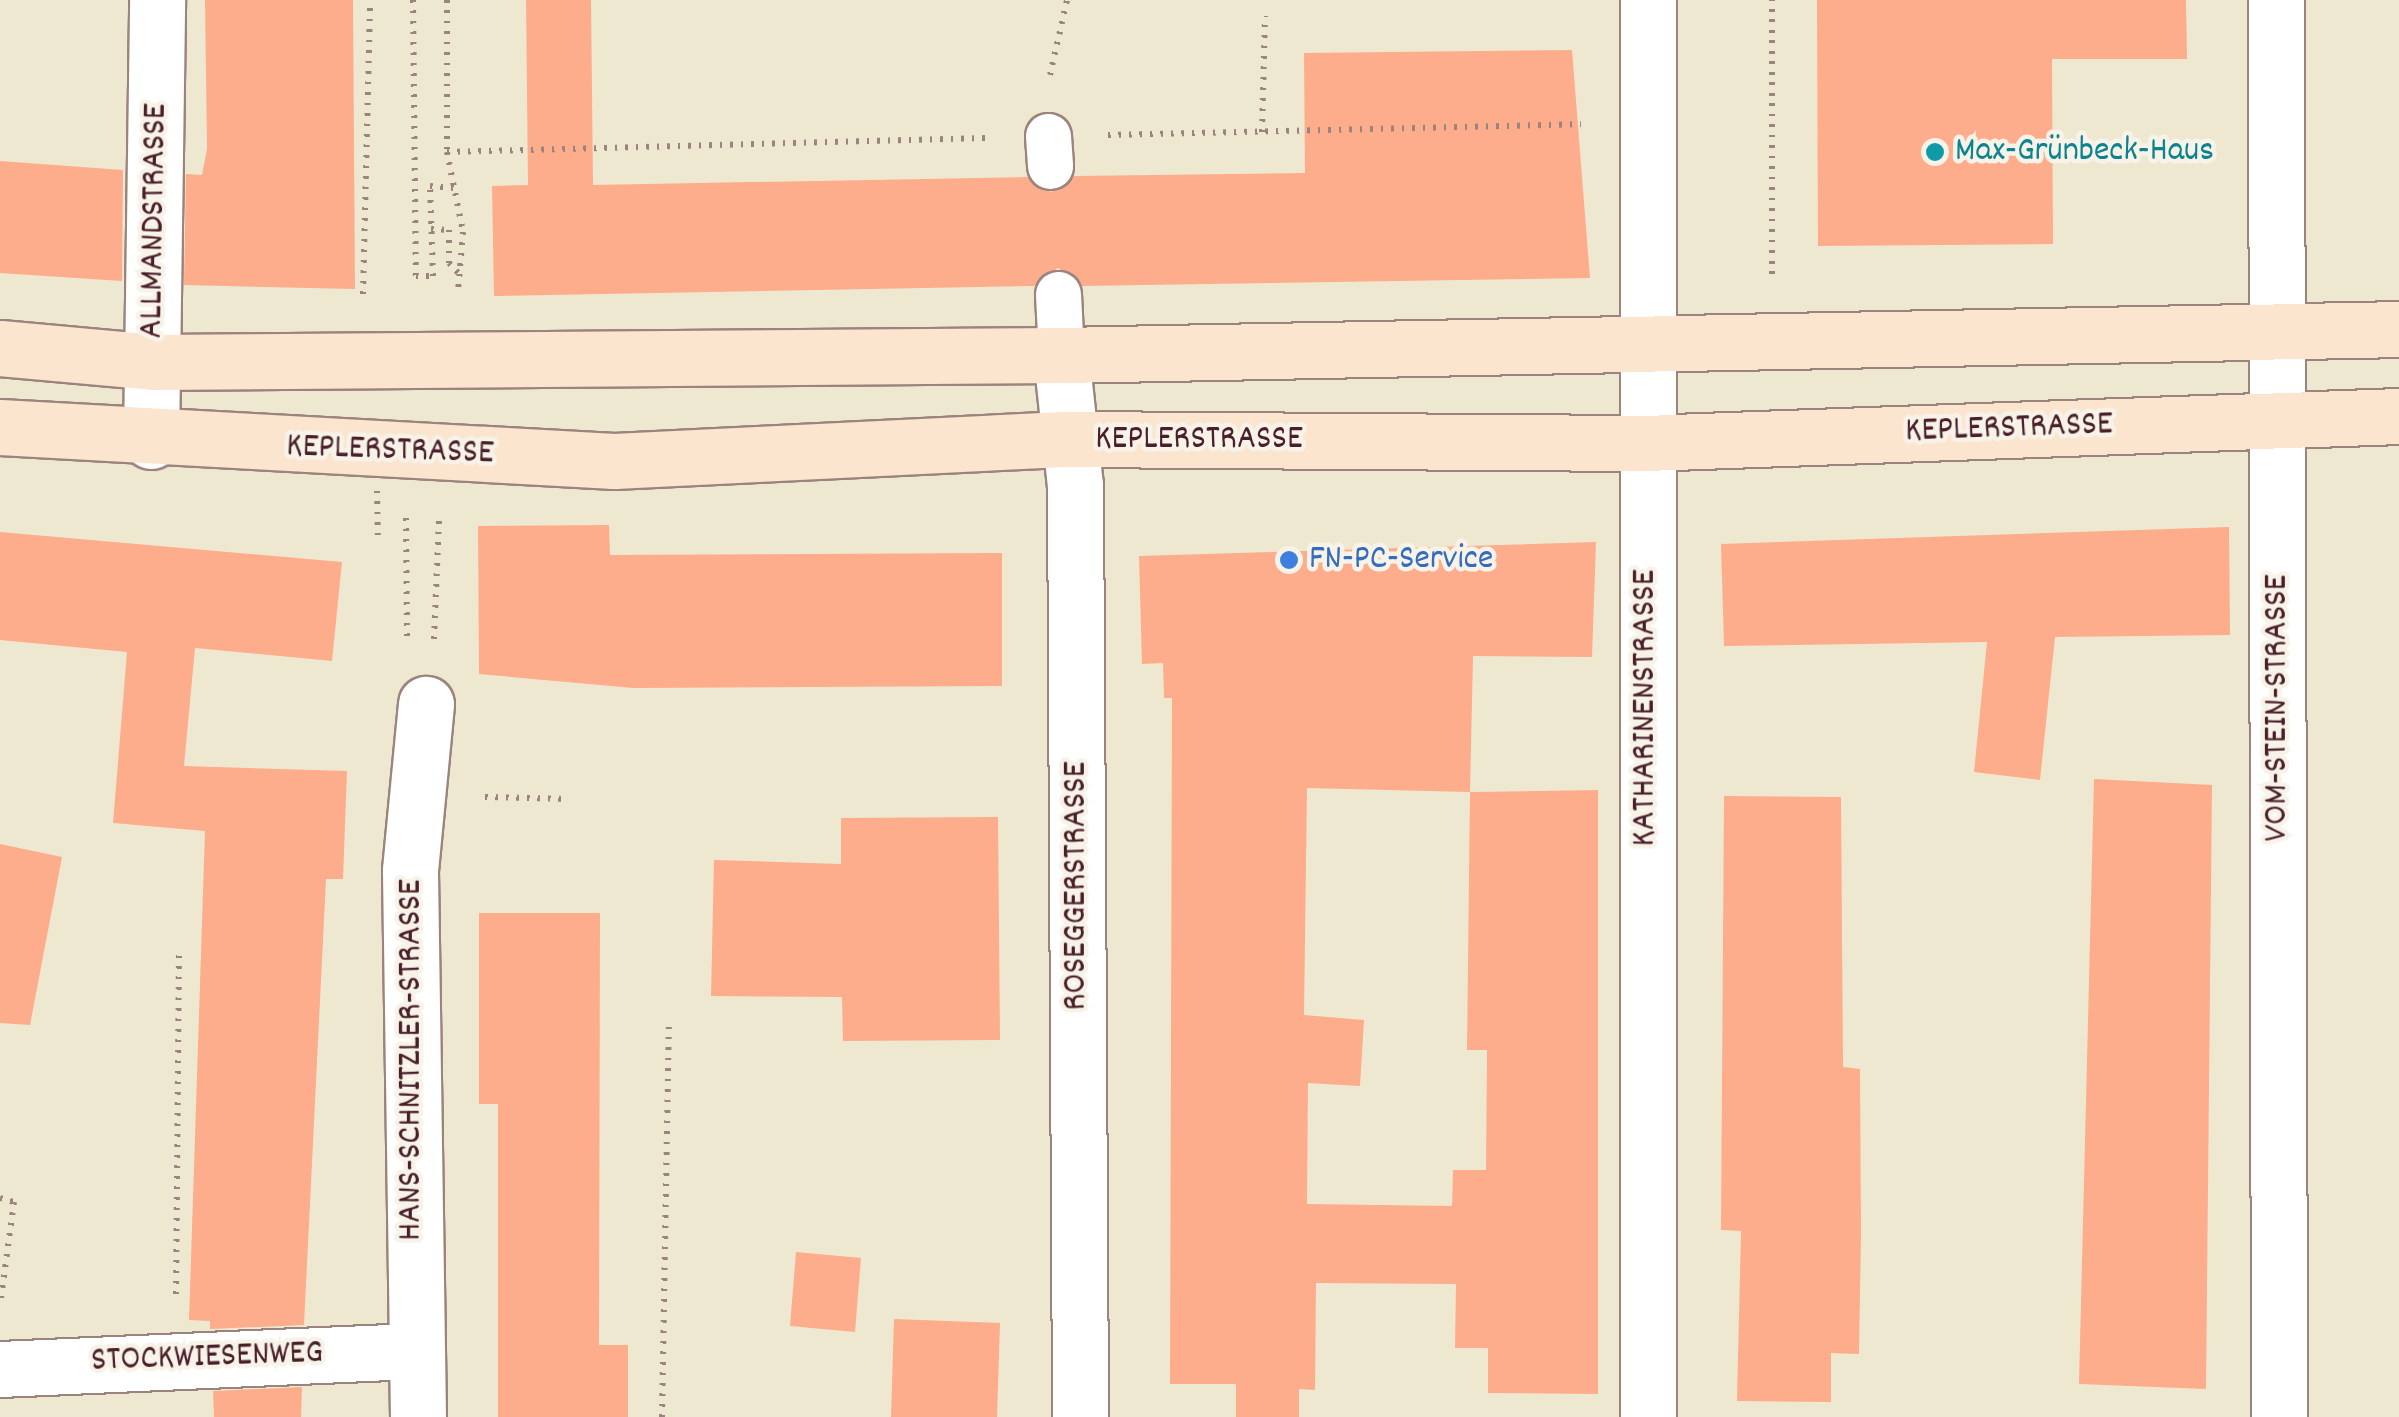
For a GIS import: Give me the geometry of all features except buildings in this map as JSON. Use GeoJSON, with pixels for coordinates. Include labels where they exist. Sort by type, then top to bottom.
{"type":"FeatureCollection","features":[{"type":"Feature","properties":{"kind":"street","name":"ALLMANDSTRASSE"},"geometry":{"type":"LineString","coordinates":[[151,441],[157,0]]}},
{"type":"Feature","properties":{"kind":"street","name":"KATHARINENSTRASSE"},"geometry":{"type":"LineString","coordinates":[[1648,0],[1648,1417]]}},
{"type":"Feature","properties":{"kind":"street","name":"VOM-STEIN-STRASSE"},"geometry":{"type":"LineString","coordinates":[[2276,0],[2273,419],[2280,1417]]}},
{"type":"Feature","properties":{"kind":"street"},"geometry":{"type":"LineString","coordinates":[[0,348],[153,362],[1062,355],[2399,329]]}},
{"type":"Feature","properties":{"kind":"street","name":"ROSEGGERSTRASSE"},"geometry":{"type":"LineString","coordinates":[[1062,355],[1074,485],[1080,1417]]}},
{"type":"Feature","properties":{"kind":"street","name":"KEPLERSTRASSE"},"geometry":{"type":"LineString","coordinates":[[0,427],[151,441],[614,460],[1067,439],[1645,443],[2399,416]]}},
{"type":"Feature","properties":{"kind":"street","name":"HANS-SCHNITZLER-STRASSE"},"geometry":{"type":"LineString","coordinates":[[418,1417],[410,870],[426,704]]}},
{"type":"Feature","properties":{"kind":"street","name":"STOCKWIESENWEG"},"geometry":{"type":"LineString","coordinates":[[0,1369],[176,1356],[415,1351]]}},
{"type":"Feature","properties":{"kind":"lane"},"geometry":{"type":"LineString","coordinates":[[1058,294],[1062,355]]}},
{"type":"Feature","properties":{"kind":"path"},"geometry":{"type":"LineString","coordinates":[[362,303],[370,0]]}},
{"type":"Feature","properties":{"kind":"path"},"geometry":{"type":"LineString","coordinates":[[412,0],[416,276],[433,276],[430,186],[454,188]]}},
{"type":"Feature","properties":{"kind":"path"},"geometry":{"type":"LineString","coordinates":[[447,0],[460,275],[457,310]]}},
{"type":"Feature","properties":{"kind":"path"},"geometry":{"type":"LineString","coordinates":[[1049,151],[1051,52],[1067,0]]}},
{"type":"Feature","properties":{"kind":"path"},"geometry":{"type":"LineString","coordinates":[[1772,0],[1772,262]]}},
{"type":"Feature","properties":{"kind":"path"},"geometry":{"type":"LineString","coordinates":[[1262,132],[1264,16]]}},
{"type":"Feature","properties":{"kind":"path"},"geometry":{"type":"LineString","coordinates":[[431,229],[449,230],[449,263],[460,275]]}},
{"type":"Feature","properties":{"kind":"path"},"geometry":{"type":"LineString","coordinates":[[377,491],[378,542]]}},
{"type":"Feature","properties":{"kind":"path"},"geometry":{"type":"LineString","coordinates":[[409,518],[402,637],[435,640],[440,496]]}},
{"type":"Feature","properties":{"kind":"path"},"geometry":{"type":"LineString","coordinates":[[418,795],[569,799]]}},
{"type":"Feature","properties":{"kind":"path"},"geometry":{"type":"LineString","coordinates":[[176,1356],[180,950]]}},
{"type":"Feature","properties":{"kind":"path"},"geometry":{"type":"LineString","coordinates":[[662,1417],[669,1027]]}},
{"type":"Feature","properties":{"kind":"path"},"geometry":{"type":"LineString","coordinates":[[0,1198],[14,1202],[0,1306]]}},
{"type":"Feature","properties":{"kind":"place","name":"Max-Grünbeck-Haus"},"geometry":{"type":"Point","coordinates":[1935,152]}},
{"type":"Feature","properties":{"kind":"place","name":"FN-PC-Service"},"geometry":{"type":"Point","coordinates":[1289,560]}}]}
